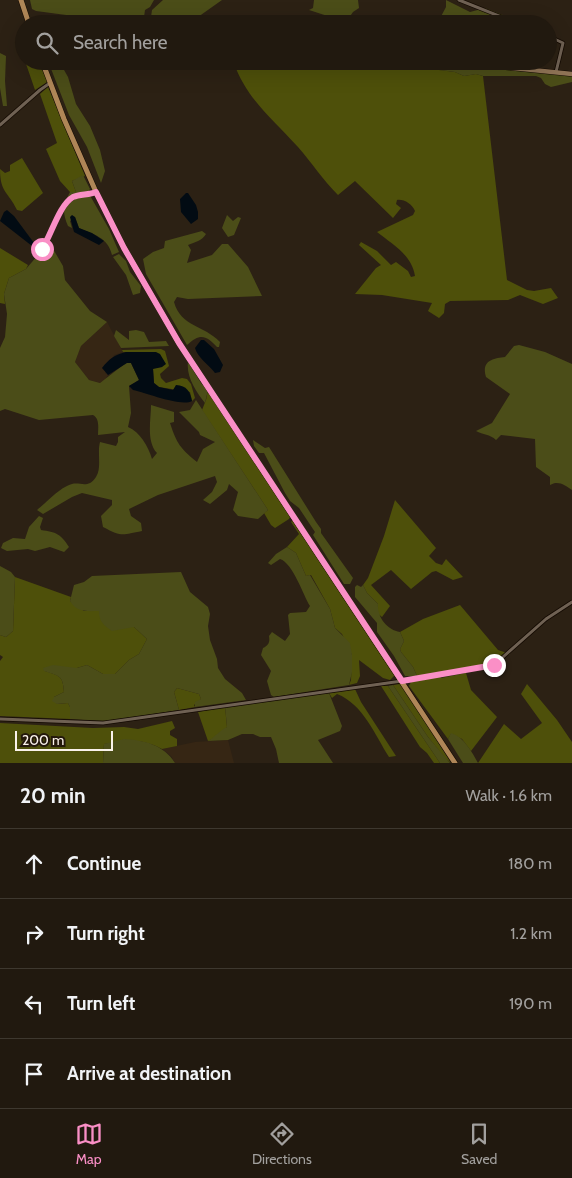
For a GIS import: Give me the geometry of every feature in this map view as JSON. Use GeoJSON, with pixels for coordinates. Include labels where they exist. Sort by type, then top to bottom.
{"type":"FeatureCollection","features":[{"type":"Feature","properties":{"kind":"main road"},"geometry":{"type":"LineString","coordinates":[[22,0],[26,15]]}},
{"type":"Feature","properties":{"kind":"main road"},"geometry":{"type":"LineString","coordinates":[[45,70],[96,192],[124,248],[179,343],[455,763]]}},
{"type":"Feature","properties":{"kind":"main road"},"geometry":{"type":"LineString","coordinates":[[536,70],[572,74]]}},
{"type":"Feature","properties":{"kind":"street"},"geometry":{"type":"LineString","coordinates":[[459,0],[496,15]]}},
{"type":"Feature","properties":{"kind":"street"},"geometry":{"type":"LineString","coordinates":[[557,40],[563,43],[557,68]]}},
{"type":"Feature","properties":{"kind":"street"},"geometry":{"type":"LineString","coordinates":[[0,125],[50,83]]}},
{"type":"Feature","properties":{"kind":"street"},"geometry":{"type":"LineString","coordinates":[[42,249],[69,200],[77,196],[96,192]]}},
{"type":"Feature","properties":{"kind":"street"},"geometry":{"type":"LineString","coordinates":[[0,719],[103,723],[402,681],[494,665],[546,619],[572,602]]}},
{"type":"Feature","properties":{"kind":"shaded area"},"geometry":{"type":"Polygon","coordinates":[[[30,0],[154,0],[150,7],[145,10],[144,15],[66,15],[32,9],[30,0]]]}},
{"type":"Feature","properties":{"kind":"shaded area"},"geometry":{"type":"Polygon","coordinates":[[[163,0],[222,0],[201,15],[151,15],[152,10],[163,0]]]}},
{"type":"Feature","properties":{"kind":"shaded area"},"geometry":{"type":"Polygon","coordinates":[[[314,0],[358,0],[359,8],[351,15],[324,15],[309,10],[313,8],[314,0]]]}},
{"type":"Feature","properties":{"kind":"shaded area"},"geometry":{"type":"Polygon","coordinates":[[[446,0],[470,12],[485,8],[503,15],[442,15],[446,7],[446,0]]]}},
{"type":"Feature","properties":{"kind":"shaded area"},"geometry":{"type":"Polygon","coordinates":[[[0,53],[6,56],[7,106],[3,106],[0,88],[0,53]]]}},
{"type":"Feature","properties":{"kind":"shaded area"},"geometry":{"type":"Polygon","coordinates":[[[28,70],[42,70],[47,82],[35,90],[28,70]]]}},
{"type":"Feature","properties":{"kind":"shaded area"},"geometry":{"type":"Polygon","coordinates":[[[52,70],[64,70],[76,104],[90,126],[100,150],[105,171],[101,183],[87,147],[69,115],[52,70]]]}},
{"type":"Feature","properties":{"kind":"shaded area"},"geometry":{"type":"Polygon","coordinates":[[[237,70],[440,70],[455,72],[464,76],[476,74],[483,76],[507,280],[527,290],[534,291],[551,288],[558,298],[543,304],[520,295],[508,300],[450,301],[445,304],[444,313],[439,318],[428,311],[432,303],[382,295],[355,294],[376,268],[381,265],[359,245],[361,242],[377,251],[391,265],[396,262],[408,271],[411,277],[415,276],[406,256],[377,232],[413,215],[415,211],[408,202],[397,200],[396,204],[401,208],[393,218],[355,181],[338,195],[298,147],[253,98],[237,70]]]}},
{"type":"Feature","properties":{"kind":"shaded area"},"geometry":{"type":"Polygon","coordinates":[[[440,70],[510,70],[572,76],[572,82],[551,87],[536,76],[483,76],[476,74],[464,76],[455,72],[440,70]]]}},
{"type":"Feature","properties":{"kind":"shaded area"},"geometry":{"type":"Polygon","coordinates":[[[48,87],[85,176],[72,181],[76,192],[70,192],[60,181],[46,149],[57,143],[40,94],[48,87]]]}},
{"type":"Feature","properties":{"kind":"shaded area"},"geometry":{"type":"Polygon","coordinates":[[[22,158],[43,193],[22,211],[17,210],[3,188],[0,169],[5,173],[10,171],[10,165],[22,158]]]}},
{"type":"Feature","properties":{"kind":"shaded area"},"geometry":{"type":"Polygon","coordinates":[[[83,175],[90,189],[88,192],[109,229],[119,252],[112,255],[104,240],[79,228],[75,217],[70,221],[72,228],[68,226],[66,221],[64,209],[66,201],[70,192],[76,192],[72,181],[83,175]]]}},
{"type":"Feature","properties":{"kind":"shaded area"},"geometry":{"type":"Polygon","coordinates":[[[188,193],[196,205],[198,212],[198,219],[191,224],[181,212],[180,199],[188,193]]]}},
{"type":"Feature","properties":{"kind":"shaded area"},"geometry":{"type":"Polygon","coordinates":[[[7,210],[14,216],[37,247],[32,246],[0,221],[7,210]]]}},
{"type":"Feature","properties":{"kind":"shaded area"},"geometry":{"type":"Polygon","coordinates":[[[72,215],[75,217],[79,228],[92,233],[104,241],[99,245],[74,232],[70,217],[72,215]]]}},
{"type":"Feature","properties":{"kind":"shaded area"},"geometry":{"type":"Polygon","coordinates":[[[227,215],[233,221],[238,217],[241,218],[234,235],[228,237],[222,228],[227,215]]]}},
{"type":"Feature","properties":{"kind":"shaded area"},"geometry":{"type":"Polygon","coordinates":[[[202,231],[206,234],[198,241],[188,245],[191,250],[187,263],[212,255],[222,244],[228,244],[248,267],[262,296],[188,299],[177,297],[174,302],[182,316],[187,321],[214,336],[220,342],[219,347],[203,337],[199,337],[187,345],[146,274],[143,259],[153,252],[164,248],[165,241],[202,231]]]}},
{"type":"Feature","properties":{"kind":"shaded area"},"geometry":{"type":"Polygon","coordinates":[[[49,242],[63,266],[65,280],[90,311],[107,322],[81,346],[75,362],[89,380],[100,383],[127,362],[131,363],[139,380],[129,386],[131,413],[128,427],[143,440],[152,459],[157,453],[151,443],[150,436],[151,405],[174,412],[174,422],[170,423],[175,436],[183,449],[197,462],[203,449],[215,442],[200,435],[179,412],[190,410],[196,400],[268,510],[258,519],[238,516],[233,510],[238,492],[229,484],[227,490],[210,504],[203,500],[212,492],[217,482],[215,476],[158,495],[129,509],[131,516],[141,523],[142,531],[118,534],[103,527],[101,516],[112,505],[112,500],[82,493],[43,514],[37,510],[67,486],[87,484],[93,481],[99,469],[100,442],[116,446],[118,437],[125,432],[98,435],[98,421],[93,415],[39,420],[5,409],[0,411],[0,348],[5,337],[7,314],[4,294],[9,278],[26,269],[49,242]]]}},
{"type":"Feature","properties":{"kind":"shaded area"},"geometry":{"type":"Polygon","coordinates":[[[0,248],[28,265],[26,269],[9,278],[4,294],[5,304],[0,303],[0,248]]]}},
{"type":"Feature","properties":{"kind":"shaded area"},"geometry":{"type":"Polygon","coordinates":[[[119,254],[126,261],[130,272],[141,286],[140,293],[133,295],[126,275],[113,257],[119,254]]]}},
{"type":"Feature","properties":{"kind":"shaded area"},"geometry":{"type":"Polygon","coordinates":[[[107,322],[123,352],[114,355],[105,373],[108,375],[100,383],[89,380],[75,362],[81,346],[107,322]]]}},
{"type":"Feature","properties":{"kind":"shaded area"},"geometry":{"type":"Polygon","coordinates":[[[116,330],[129,340],[129,331],[144,332],[149,342],[166,341],[169,346],[121,348],[114,336],[116,330]]]}},
{"type":"Feature","properties":{"kind":"shaded area"},"geometry":{"type":"Polygon","coordinates":[[[201,340],[204,340],[214,349],[223,365],[220,372],[215,373],[196,351],[195,348],[201,340]]]}},
{"type":"Feature","properties":{"kind":"shaded area"},"geometry":{"type":"Polygon","coordinates":[[[519,345],[545,352],[572,364],[572,490],[559,483],[550,485],[550,477],[536,467],[535,439],[501,435],[496,440],[476,431],[492,423],[510,394],[486,377],[485,367],[489,361],[505,357],[514,346],[519,345]]]}},
{"type":"Feature","properties":{"kind":"shaded area"},"geometry":{"type":"Polygon","coordinates":[[[161,349],[165,351],[169,366],[160,374],[161,378],[166,383],[182,378],[187,379],[191,384],[195,398],[192,401],[190,392],[159,387],[154,383],[153,368],[162,367],[122,350],[161,349]]]}},
{"type":"Feature","properties":{"kind":"shaded area"},"geometry":{"type":"Polygon","coordinates":[[[126,352],[156,352],[160,354],[166,364],[153,369],[154,383],[159,387],[173,390],[176,385],[183,387],[189,392],[192,401],[172,401],[133,390],[129,386],[139,380],[131,363],[127,363],[108,375],[102,368],[118,354],[126,352]]]}},
{"type":"Feature","properties":{"kind":"shaded area"},"geometry":{"type":"Polygon","coordinates":[[[188,362],[201,383],[208,390],[205,403],[190,378],[188,362]]]}},
{"type":"Feature","properties":{"kind":"shaded area"},"geometry":{"type":"Polygon","coordinates":[[[208,390],[291,515],[289,519],[275,528],[264,513],[268,510],[202,410],[208,390]]]}},
{"type":"Feature","properties":{"kind":"shaded area"},"geometry":{"type":"Polygon","coordinates":[[[253,440],[265,448],[269,447],[321,529],[321,533],[353,578],[350,584],[344,584],[313,535],[315,532],[299,508],[290,501],[264,453],[259,453],[254,446],[253,440]]]}},
{"type":"Feature","properties":{"kind":"shaded area"},"geometry":{"type":"Polygon","coordinates":[[[395,500],[436,548],[429,556],[436,563],[442,565],[446,559],[463,577],[453,580],[436,571],[432,572],[411,589],[391,570],[371,585],[390,606],[382,617],[377,613],[378,604],[367,593],[363,585],[368,578],[384,536],[395,500]]]}},
{"type":"Feature","properties":{"kind":"shaded area"},"geometry":{"type":"Polygon","coordinates":[[[39,516],[43,518],[41,530],[58,534],[69,547],[64,552],[50,547],[35,551],[28,549],[7,551],[1,548],[3,543],[13,538],[25,539],[29,527],[39,516]]]}},
{"type":"Feature","properties":{"kind":"shaded area"},"geometry":{"type":"Polygon","coordinates":[[[293,520],[394,672],[394,676],[390,680],[383,678],[359,660],[360,676],[357,683],[349,685],[352,655],[342,634],[335,628],[330,609],[311,575],[306,576],[296,553],[287,547],[299,534],[291,522],[293,520]]]}},
{"type":"Feature","properties":{"kind":"shaded area"},"geometry":{"type":"Polygon","coordinates":[[[287,547],[296,553],[306,576],[310,575],[330,609],[335,628],[350,643],[352,672],[349,685],[274,697],[271,695],[267,681],[271,671],[261,655],[263,648],[269,643],[269,636],[272,632],[285,641],[290,634],[288,615],[290,613],[306,612],[310,606],[289,566],[280,559],[271,565],[268,563],[276,554],[287,547]]]}},
{"type":"Feature","properties":{"kind":"shaded area"},"geometry":{"type":"Polygon","coordinates":[[[0,566],[11,572],[15,577],[13,631],[6,637],[0,635],[0,566]]]}},
{"type":"Feature","properties":{"kind":"shaded area"},"geometry":{"type":"Polygon","coordinates":[[[181,572],[190,592],[208,607],[210,614],[208,626],[210,640],[217,659],[218,668],[225,679],[242,693],[246,700],[195,707],[195,702],[201,699],[199,694],[177,688],[174,692],[179,710],[107,721],[70,719],[68,703],[57,704],[52,701],[54,697],[64,692],[63,682],[57,675],[44,671],[43,668],[53,665],[77,668],[87,665],[103,674],[115,674],[129,660],[139,654],[147,639],[134,627],[112,631],[102,622],[99,611],[76,608],[70,601],[74,585],[84,582],[92,576],[181,572]]]}},
{"type":"Feature","properties":{"kind":"shaded area"},"geometry":{"type":"Polygon","coordinates":[[[15,577],[71,597],[70,601],[84,611],[99,611],[134,627],[147,639],[139,654],[129,660],[115,674],[103,674],[87,665],[77,668],[45,671],[57,675],[63,682],[64,692],[54,697],[57,704],[68,703],[70,719],[0,716],[0,661],[3,657],[0,655],[0,635],[6,637],[13,631],[15,577]]]}},
{"type":"Feature","properties":{"kind":"shaded area"},"geometry":{"type":"Polygon","coordinates":[[[357,585],[361,587],[363,585],[367,593],[378,604],[379,614],[387,626],[400,632],[404,641],[400,649],[401,652],[413,667],[417,676],[405,676],[377,632],[377,623],[355,597],[355,587],[357,585]]]}},
{"type":"Feature","properties":{"kind":"shaded area"},"geometry":{"type":"Polygon","coordinates":[[[460,605],[498,650],[510,654],[495,663],[481,667],[417,676],[413,667],[401,652],[400,649],[404,641],[400,632],[423,619],[460,605]]]}},
{"type":"Feature","properties":{"kind":"shaded area"},"geometry":{"type":"Polygon","coordinates":[[[466,673],[471,690],[497,717],[471,751],[462,739],[451,734],[448,739],[409,686],[411,682],[466,673]]]}},
{"type":"Feature","properties":{"kind":"shaded area"},"geometry":{"type":"Polygon","coordinates":[[[400,684],[451,763],[428,737],[393,685],[400,684]]]}},
{"type":"Feature","properties":{"kind":"shaded area"},"geometry":{"type":"Polygon","coordinates":[[[527,684],[557,720],[572,742],[572,763],[478,763],[504,724],[521,739],[542,723],[521,694],[527,684]]]}},
{"type":"Feature","properties":{"kind":"shaded area"},"geometry":{"type":"Polygon","coordinates":[[[393,685],[428,737],[450,763],[440,763],[388,686],[393,685]]]}},
{"type":"Feature","properties":{"kind":"shaded area"},"geometry":{"type":"Polygon","coordinates":[[[381,686],[388,686],[440,763],[434,763],[420,747],[381,686]]]}},
{"type":"Feature","properties":{"kind":"shaded area"},"geometry":{"type":"Polygon","coordinates":[[[177,688],[199,694],[201,699],[194,705],[195,707],[179,710],[174,692],[177,688]]]}},
{"type":"Feature","properties":{"kind":"shaded area"},"geometry":{"type":"Polygon","coordinates":[[[355,689],[361,702],[396,756],[389,757],[368,721],[354,705],[337,694],[332,698],[329,693],[355,689]]]}},
{"type":"Feature","properties":{"kind":"shaded area"},"geometry":{"type":"Polygon","coordinates":[[[329,693],[342,726],[340,731],[318,740],[333,763],[279,763],[271,737],[242,734],[228,740],[208,741],[227,727],[225,706],[329,693]]]}},
{"type":"Feature","properties":{"kind":"shaded area"},"geometry":{"type":"Polygon","coordinates":[[[225,706],[227,727],[215,738],[208,741],[198,712],[225,706]]]}},
{"type":"Feature","properties":{"kind":"shaded area"},"geometry":{"type":"Polygon","coordinates":[[[172,721],[175,728],[170,731],[170,735],[177,739],[177,746],[162,749],[147,743],[134,741],[104,744],[103,763],[0,763],[0,723],[138,729],[172,721]]]}},
{"type":"Feature","properties":{"kind":"shaded area"},"geometry":{"type":"Polygon","coordinates":[[[451,733],[464,741],[478,763],[463,763],[448,739],[451,733]]]}},
{"type":"Feature","properties":{"kind":"shaded area"},"geometry":{"type":"Polygon","coordinates":[[[124,739],[146,742],[153,745],[165,752],[175,763],[103,763],[104,744],[124,739]]]}},
{"type":"Feature","properties":{"kind":"shaded area"},"geometry":{"type":"Polygon","coordinates":[[[228,740],[234,763],[175,763],[171,756],[162,749],[195,742],[228,740]]]}},
{"type":"Feature","properties":{"kind":"route"},"geometry":{"type":"LineString","coordinates":[[42,249],[69,200],[77,196],[96,192],[124,248],[179,343],[402,681],[494,665]]}}]}
